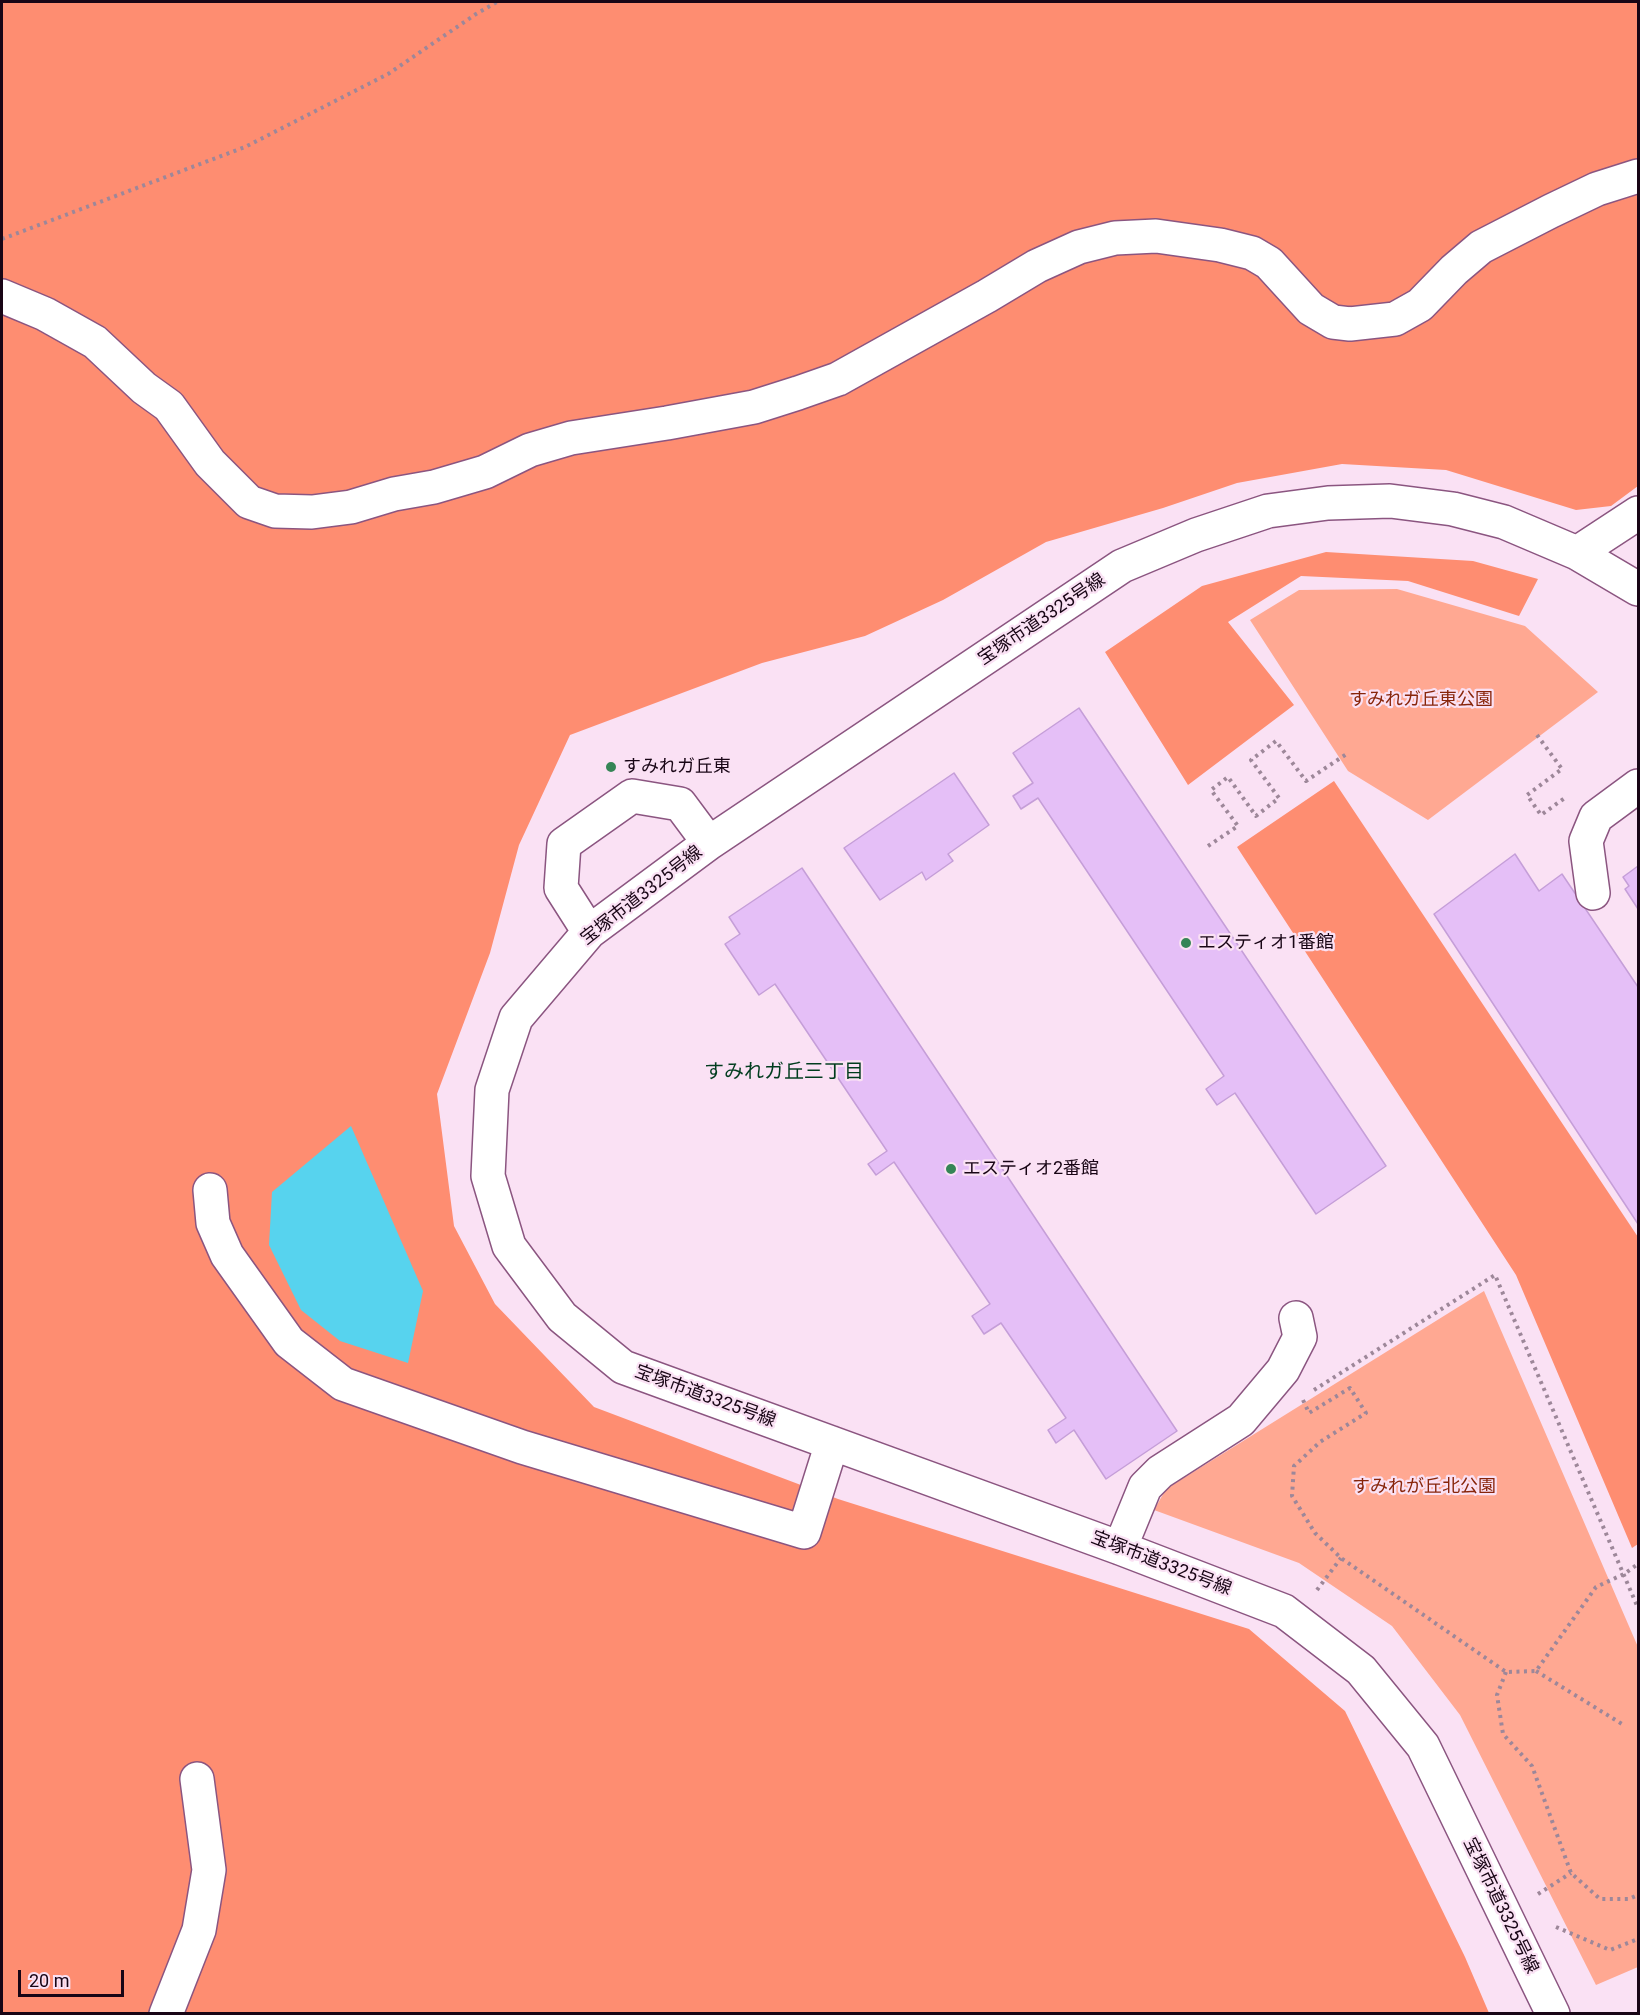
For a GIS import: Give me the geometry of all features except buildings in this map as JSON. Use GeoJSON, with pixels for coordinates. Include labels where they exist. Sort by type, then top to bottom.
{"type":"FeatureCollection","features":[{"type":"Feature","properties":{"kind":"street"},"geometry":{"type":"LineString","coordinates":[[2,296],[45,314],[95,342],[144,388],[169,406],[210,463],[249,502],[275,511],[312,512],[351,507],[394,494],[434,487],[485,471],[531,450],[571,438],[754,407],[798,393],[838,379],[987,297],[1037,266],[1079,247],[1115,238],[1156,236],[1220,245],[1252,253],[1269,263],[1311,309],[1333,322],[1350,324],[1395,319],[1420,305],[1454,270],[1481,247],[1597,189],[1638,176]]}},
{"type":"Feature","properties":{"kind":"street","name":"宝塚市道3325号線"},"geometry":{"type":"LineString","coordinates":[[1553,2013],[1423,1746],[1361,1670],[1284,1611],[1120,1548],[623,1367],[562,1317],[509,1246],[488,1176],[492,1090],[516,1018],[589,932],[709,843],[1122,566],[1196,535],[1268,511],[1328,503],[1390,501],[1453,509],[1504,522],[1577,553],[1638,589]]}},
{"type":"Feature","properties":{"kind":"street"},"geometry":{"type":"LineString","coordinates":[[1577,553],[1638,513]]}},
{"type":"Feature","properties":{"kind":"street"},"geometry":{"type":"LineString","coordinates":[[1593,893],[1586,841],[1596,817],[1638,786]]}},
{"type":"Feature","properties":{"kind":"street"},"geometry":{"type":"LineString","coordinates":[[589,932],[561,888],[564,844],[632,796],[680,804],[709,843]]}},
{"type":"Feature","properties":{"kind":"street"},"geometry":{"type":"LineString","coordinates":[[210,1190],[213,1223],[227,1255],[289,1342],[343,1384],[522,1447],[804,1532],[832,1443]]}},
{"type":"Feature","properties":{"kind":"street"},"geometry":{"type":"LineString","coordinates":[[1120,1548],[1145,1487],[1160,1472],[1241,1420],[1283,1370],[1299,1337],[1296,1317]]}},
{"type":"Feature","properties":{"kind":"street"},"geometry":{"type":"LineString","coordinates":[[166,2013],[199,1930],[209,1870],[197,1779]]}},
{"type":"Feature","properties":{"kind":"path"},"geometry":{"type":"LineString","coordinates":[[2,239],[245,147],[388,74],[497,2]]}},
{"type":"Feature","properties":{"kind":"path"},"geometry":{"type":"LineString","coordinates":[[1537,735],[1562,770],[1527,795],[1541,815],[1567,796]]}},
{"type":"Feature","properties":{"kind":"path"},"geometry":{"type":"LineString","coordinates":[[1208,846],[1238,826],[1211,790],[1228,777],[1256,816],[1279,798],[1251,760],[1276,741],[1306,781],[1348,753]]}},
{"type":"Feature","properties":{"kind":"path"},"geometry":{"type":"LineString","coordinates":[[1312,1391],[1495,1275],[1638,1608]]}},
{"type":"Feature","properties":{"kind":"path"},"geometry":{"type":"LineString","coordinates":[[1302,1397],[1309,1413],[1350,1388],[1366,1413],[1320,1442],[1294,1466],[1292,1496],[1315,1533],[1341,1558],[1506,1672],[1536,1671],[1622,1724]]}},
{"type":"Feature","properties":{"kind":"path"},"geometry":{"type":"LineString","coordinates":[[1317,1590],[1341,1558]]}},
{"type":"Feature","properties":{"kind":"path"},"geometry":{"type":"LineString","coordinates":[[1536,1671],[1596,1587],[1638,1564]]}},
{"type":"Feature","properties":{"kind":"path"},"geometry":{"type":"LineString","coordinates":[[1506,1672],[1497,1695],[1503,1734],[1532,1766],[1571,1873],[1600,1899],[1629,1899],[1638,1895]]}},
{"type":"Feature","properties":{"kind":"path"},"geometry":{"type":"LineString","coordinates":[[1538,1894],[1571,1873]]}},
{"type":"Feature","properties":{"kind":"path"},"geometry":{"type":"LineString","coordinates":[[1556,1927],[1610,1950],[1638,1940]]}},
{"type":"Feature","properties":{"kind":"green space","name":"すみれガ丘東公園"},"geometry":{"type":"Polygon","coordinates":[[[1397,589],[1525,626],[1598,692],[1428,820],[1348,771],[1250,620],[1299,590],[1397,589]]]}},
{"type":"Feature","properties":{"kind":"green space","name":"すみれが丘北公園"},"geometry":{"type":"Polygon","coordinates":[[[1484,1291],[1638,1647],[1638,1967],[1596,1985],[1460,1715],[1392,1626],[1299,1563],[1154,1510],[1166,1489],[1484,1291]]]}},
{"type":"Feature","properties":{"kind":"shaded area"},"geometry":{"type":"Polygon","coordinates":[[[2,2],[1638,2],[1638,486],[1611,506],[1576,510],[1446,470],[1342,464],[1237,483],[1163,508],[1046,542],[943,600],[865,636],[762,663],[570,735],[519,845],[490,953],[437,1094],[454,1226],[495,1304],[594,1407],[838,1499],[1249,1629],[1345,1711],[1465,1957],[1489,2013],[2,2014],[2,2]]]}},
{"type":"Feature","properties":{"kind":"shaded area"},"geometry":{"type":"Polygon","coordinates":[[[1326,552],[1473,561],[1538,579],[1519,616],[1408,581],[1301,576],[1228,622],[1294,705],[1188,785],[1105,652],[1202,586],[1326,552]]]}},
{"type":"Feature","properties":{"kind":"shaded area"},"geometry":{"type":"Polygon","coordinates":[[[1334,781],[1638,1237],[1638,1544],[1632,1548],[1516,1275],[1237,847],[1334,781]]]}},
{"type":"Feature","properties":{"kind":"water"},"geometry":{"type":"Polygon","coordinates":[[[351,1126],[423,1291],[408,1363],[340,1341],[301,1310],[269,1245],[272,1192],[351,1126]]]}},
{"type":"Feature","properties":{"kind":"place","name":"すみれガ丘東"},"geometry":{"type":"Point","coordinates":[611,767]}},
{"type":"Feature","properties":{"kind":"place","name":"エスティオ1番館"},"geometry":{"type":"Point","coordinates":[1186,943]}},
{"type":"Feature","properties":{"kind":"place","name":"エスティオ2番館"},"geometry":{"type":"Point","coordinates":[951,1169]}},
{"type":"Feature","properties":{"kind":"district","name":"すみれガ丘三丁目"},"geometry":{"type":"Point","coordinates":[784,1073]}}]}
